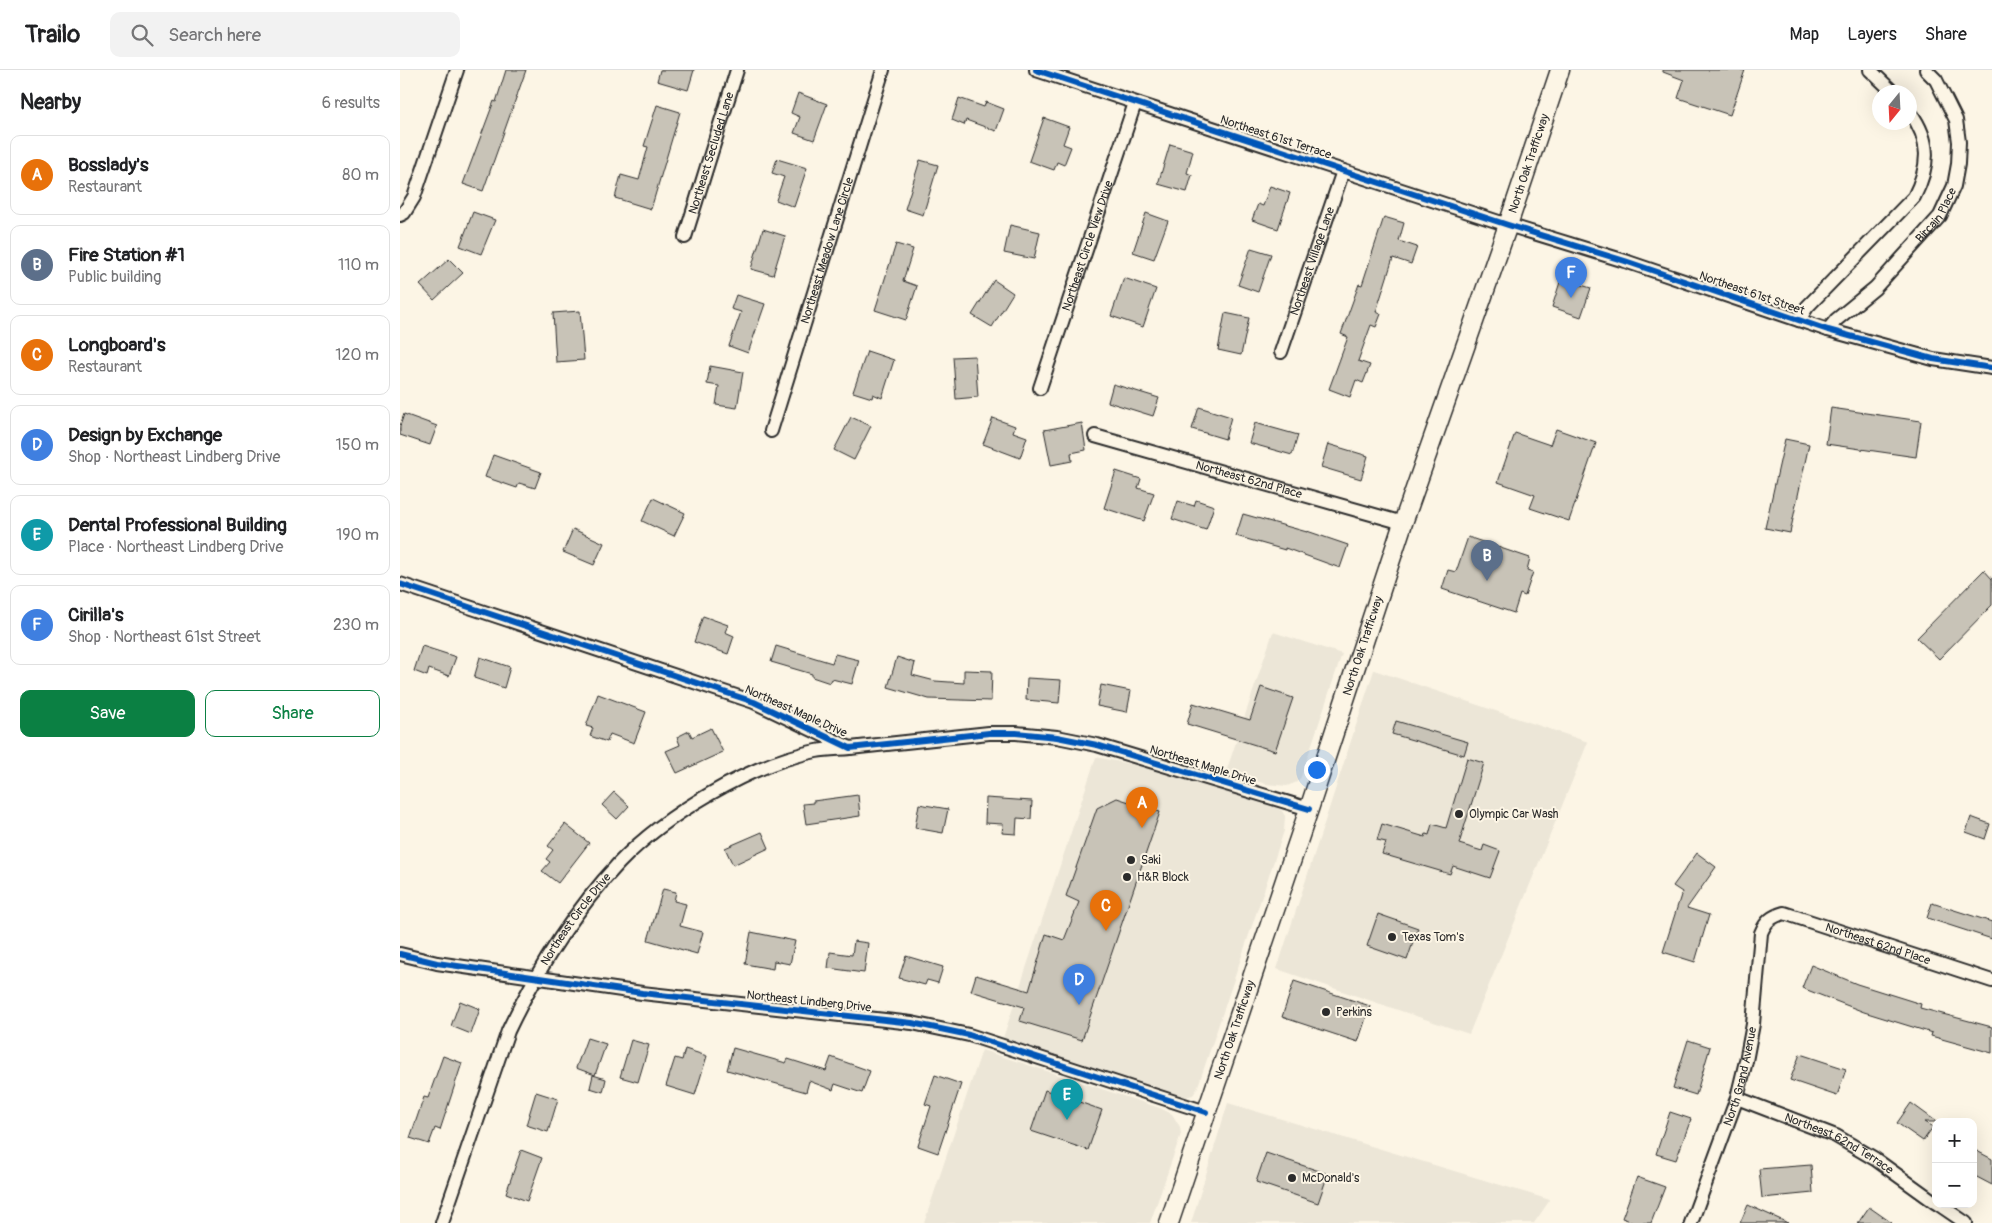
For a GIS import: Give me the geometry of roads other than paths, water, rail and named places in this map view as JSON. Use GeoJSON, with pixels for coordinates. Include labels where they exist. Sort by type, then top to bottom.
{"type":"FeatureCollection","features":[{"type":"Feature","properties":{"kind":"main road","name":"North Oak Trafficway"},"geometry":{"type":"LineString","coordinates":[[1169,1223],[1309,809],[1403,523],[1508,225],[1560,70]]}},
{"type":"Feature","properties":{"kind":"street"},"geometry":{"type":"LineString","coordinates":[[402,214],[414,197],[457,70]]}},
{"type":"Feature","properties":{"kind":"street","name":"Northeast Secluded Lane"},"geometry":{"type":"LineString","coordinates":[[686,237],[737,70]]}},
{"type":"Feature","properties":{"kind":"street","name":"Northeast Meadow Lane Circle"},"geometry":{"type":"LineString","coordinates":[[771,432],[883,70]]}},
{"type":"Feature","properties":{"kind":"street","name":"Northeast 61st Terrace"},"geometry":{"type":"LineString","coordinates":[[1036,70],[1508,225]]}},
{"type":"Feature","properties":{"kind":"street"},"geometry":{"type":"LineString","coordinates":[[1870,70],[1885,85]]}},
{"type":"Feature","properties":{"kind":"street","name":"Bircain Place"},"geometry":{"type":"LineString","coordinates":[[1828,330],[1836,320],[1875,288],[1940,216],[1954,186],[1960,142],[1956,120],[1940,87],[1926,70]]}},
{"type":"Feature","properties":{"kind":"street","name":"Northeast Circle View Drive"},"geometry":{"type":"LineString","coordinates":[[1040,388],[1135,103]]}},
{"type":"Feature","properties":{"kind":"street","name":"Bircain Place"},"geometry":{"type":"LineString","coordinates":[[1799,320],[1807,307],[1914,197],[1923,180],[1926,160],[1926,147],[1917,123]]}},
{"type":"Feature","properties":{"kind":"street","name":"Northeast Village Lane"},"geometry":{"type":"LineString","coordinates":[[1281,352],[1343,171]]}},
{"type":"Feature","properties":{"kind":"street","name":"Northeast 61st Street"},"geometry":{"type":"LineString","coordinates":[[1508,225],[1828,330],[1932,359],[1992,368]]}},
{"type":"Feature","properties":{"kind":"street","name":"Northeast 62nd Place"},"geometry":{"type":"LineString","coordinates":[[1095,436],[1403,523]]}},
{"type":"Feature","properties":{"kind":"street","name":"Northeast Maple Drive"},"geometry":{"type":"LineString","coordinates":[[400,584],[754,702],[850,748],[989,733],[1016,733],[1057,737],[1097,745],[1309,809]]}},
{"type":"Feature","properties":{"kind":"street","name":"Northeast Circle Drive"},"geometry":{"type":"LineString","coordinates":[[442,1223],[508,1031],[536,978],[564,933],[590,897],[620,862],[653,833],[690,806],[716,791],[758,771],[816,751],[850,748]]}},
{"type":"Feature","properties":{"kind":"street","name":"Northeast 62nd Place"},"geometry":{"type":"LineString","coordinates":[[1765,923],[1773,916],[1784,913],[1992,981]]}},
{"type":"Feature","properties":{"kind":"street","name":"North Grand Avenue"},"geometry":{"type":"LineString","coordinates":[[1691,1223],[1737,1098],[1753,1024],[1761,933],[1765,923]]}},
{"type":"Feature","properties":{"kind":"street","name":"Northeast Lindberg Drive"},"geometry":{"type":"LineString","coordinates":[[400,954],[437,963],[642,994],[912,1023],[940,1028],[968,1035],[1206,1112]]}},
{"type":"Feature","properties":{"kind":"street","name":"Northeast 62nd Terrace"},"geometry":{"type":"LineString","coordinates":[[1737,1098],[1836,1136],[1875,1159],[1932,1199]]}},
{"type":"Feature","properties":{"kind":"street","name":"Northeast 62nd Terrace"},"geometry":{"type":"LineString","coordinates":[[1944,1208],[1966,1223]]}},
{"type":"Feature","properties":{"kind":"place","name":"Cirilla's"},"geometry":{"type":"Point","coordinates":[1571,298]}},
{"type":"Feature","properties":{"kind":"place","name":"Fire Station #1"},"geometry":{"type":"Point","coordinates":[1487,581]}},
{"type":"Feature","properties":{"kind":"place","name":"Olympic Car Wash"},"geometry":{"type":"Point","coordinates":[1459,814]}},
{"type":"Feature","properties":{"kind":"place","name":"Bosslady's"},"geometry":{"type":"Point","coordinates":[1142,828]}},
{"type":"Feature","properties":{"kind":"place","name":"Saki"},"geometry":{"type":"Point","coordinates":[1131,860]}},
{"type":"Feature","properties":{"kind":"place","name":"H&R Block"},"geometry":{"type":"Point","coordinates":[1127,877]}},
{"type":"Feature","properties":{"kind":"place","name":"Longboard's"},"geometry":{"type":"Point","coordinates":[1106,931]}},
{"type":"Feature","properties":{"kind":"place","name":"Texas Tom's"},"geometry":{"type":"Point","coordinates":[1392,937]}},
{"type":"Feature","properties":{"kind":"place","name":"Design by Exchange"},"geometry":{"type":"Point","coordinates":[1079,1005]}},
{"type":"Feature","properties":{"kind":"place","name":"Perkins"},"geometry":{"type":"Point","coordinates":[1326,1012]}},
{"type":"Feature","properties":{"kind":"place","name":"Dental Professional Building"},"geometry":{"type":"Point","coordinates":[1067,1120]}},
{"type":"Feature","properties":{"kind":"place","name":"McDonald's"},"geometry":{"type":"Point","coordinates":[1292,1178]}}]}
